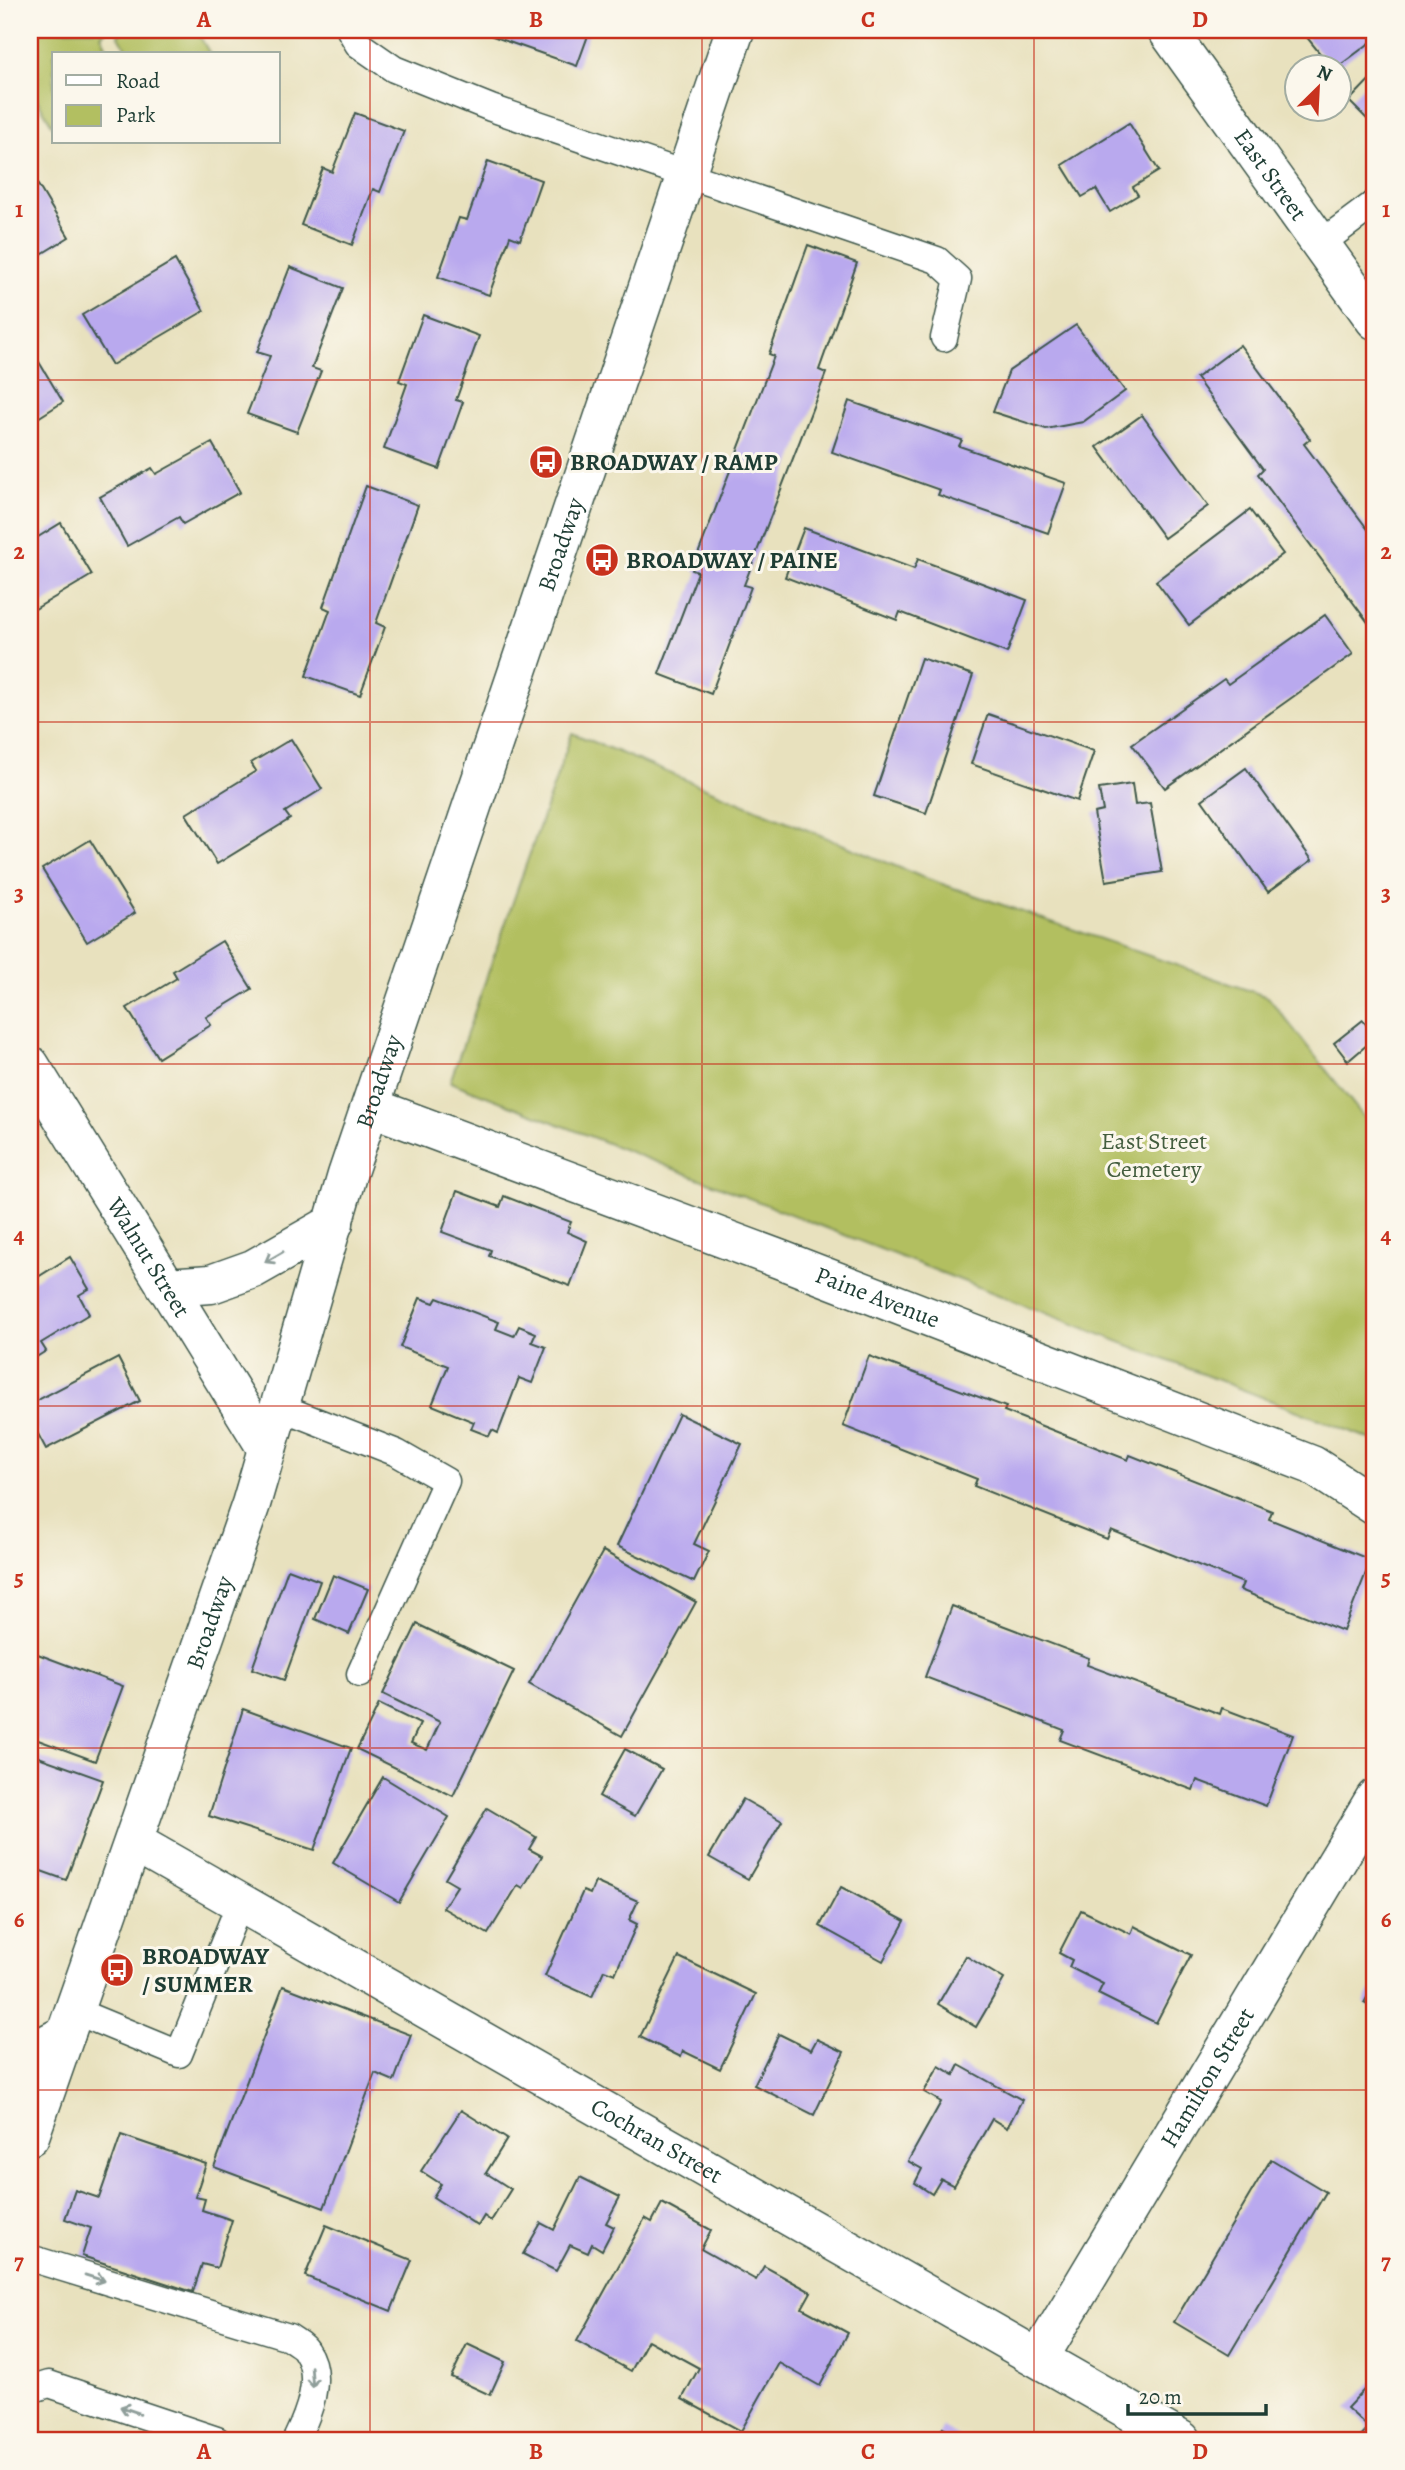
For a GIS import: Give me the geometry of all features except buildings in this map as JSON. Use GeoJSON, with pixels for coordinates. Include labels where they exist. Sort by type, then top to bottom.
{"type":"FeatureCollection","features":[{"type":"Feature","properties":{"kind":"street","name":"Broadway"},"geometry":{"type":"LineString","coordinates":[[30,2136],[134,1842],[267,1449],[371,1107],[735,30]]}},
{"type":"Feature","properties":{"kind":"street","name":"East Street"},"geometry":{"type":"LineString","coordinates":[[1167,30],[1375,320]]}},
{"type":"Feature","properties":{"kind":"street","name":"Walnut Street"},"geometry":{"type":"LineString","coordinates":[[30,1065],[267,1449]]}},
{"type":"Feature","properties":{"kind":"street","name":"Paine Avenue"},"geometry":{"type":"LineString","coordinates":[[371,1107],[767,1254],[1312,1465],[1375,1506]]}},
{"type":"Feature","properties":{"kind":"street"},"geometry":{"type":"LineString","coordinates":[[166,1287],[211,1284],[253,1269],[334,1223]]}},
{"type":"Feature","properties":{"kind":"street","name":"Hamilton Street"},"geometry":{"type":"LineString","coordinates":[[1039,2358],[1375,1798]]}},
{"type":"Feature","properties":{"kind":"street","name":"Cochran Street"},"geometry":{"type":"LineString","coordinates":[[134,1842],[1181,2440]]}},
{"type":"Feature","properties":{"kind":"street"},"geometry":{"type":"LineString","coordinates":[[30,2053],[71,2022]]}},
{"type":"Feature","properties":{"kind":"lane"},"geometry":{"type":"LineString","coordinates":[[350,30],[358,44],[394,69],[491,108],[937,260],[958,279],[943,338]]}},
{"type":"Feature","properties":{"kind":"lane"},"geometry":{"type":"LineString","coordinates":[[1320,244],[1375,203]]}},
{"type":"Feature","properties":{"kind":"lane"},"geometry":{"type":"LineString","coordinates":[[279,1406],[397,1453],[446,1481],[360,1674]]}},
{"type":"Feature","properties":{"kind":"lane"},"geometry":{"type":"LineString","coordinates":[[71,2022],[179,2054],[240,1903]]}},
{"type":"Feature","properties":{"kind":"lane"},"geometry":{"type":"LineString","coordinates":[[30,2258],[289,2337],[306,2350],[314,2378],[308,2416],[296,2440]]}},
{"type":"Feature","properties":{"kind":"lane"},"geometry":{"type":"LineString","coordinates":[[30,2390],[50,2384],[217,2440]]}},
{"type":"Feature","properties":{"kind":"green space"},"geometry":{"type":"Polygon","coordinates":[[[30,30],[107,30],[101,35],[109,52],[52,52],[52,125],[30,88],[30,30]]]}},
{"type":"Feature","properties":{"kind":"green space"},"geometry":{"type":"Polygon","coordinates":[[[126,30],[196,30],[209,52],[129,52],[118,35],[126,30]]]}},
{"type":"Feature","properties":{"kind":"green space","name":"East Street Cemetery"},"geometry":{"type":"Polygon","coordinates":[[[572,733],[922,877],[1268,997],[1370,1125],[1375,1122],[1375,1441],[450,1082],[572,733]]]}},
{"type":"Feature","properties":{"kind":"place","name":"BROADWAY / RAMP"},"geometry":{"type":"Point","coordinates":[546,462]}},
{"type":"Feature","properties":{"kind":"place","name":"BROADWAY / PAINE"},"geometry":{"type":"Point","coordinates":[602,560]}},
{"type":"Feature","properties":{"kind":"place","name":"BROADWAY / SUMMER"},"geometry":{"type":"Point","coordinates":[117,1970]}}]}
